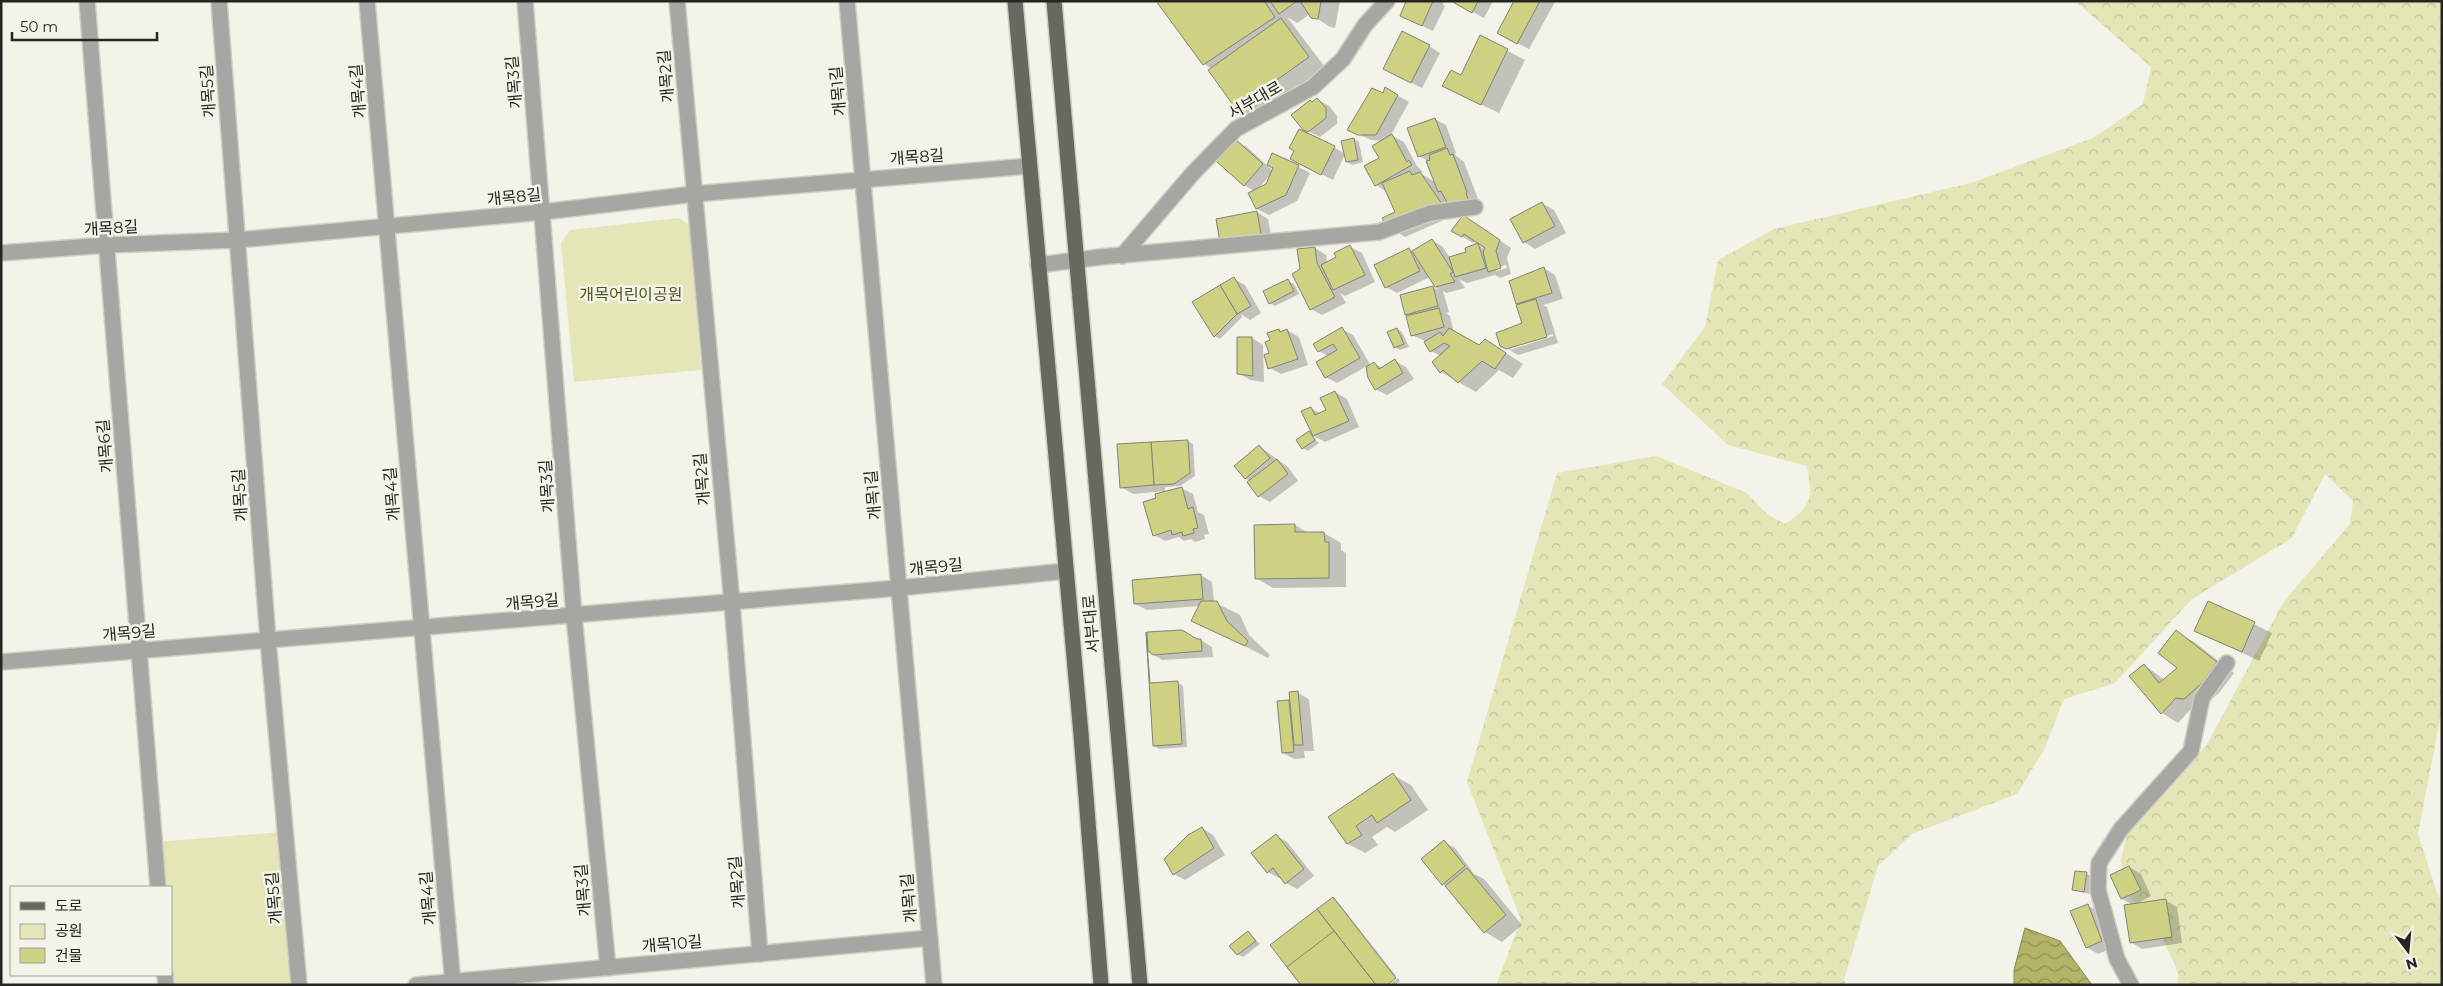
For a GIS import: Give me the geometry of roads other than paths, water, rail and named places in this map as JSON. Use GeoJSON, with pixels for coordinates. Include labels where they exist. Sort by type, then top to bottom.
{"type":"FeatureCollection","features":[{"type":"Feature","properties":{"kind":"main road","name":"서부대로"},"geometry":{"type":"LineString","coordinates":[[1015,1],[1101,985]]}},
{"type":"Feature","properties":{"kind":"main road","name":"서부대로"},"geometry":{"type":"LineString","coordinates":[[1054,1],[1140,985]]}},
{"type":"Feature","properties":{"kind":"street","name":"개목6길"},"geometry":{"type":"LineString","coordinates":[[87,1],[158,886]]}},
{"type":"Feature","properties":{"kind":"street","name":"개목5길"},"geometry":{"type":"LineString","coordinates":[[219,1],[268,640],[299,985]]}},
{"type":"Feature","properties":{"kind":"street","name":"개목4길"},"geometry":{"type":"LineString","coordinates":[[367,1],[453,983]]}},
{"type":"Feature","properties":{"kind":"street","name":"개목3길"},"geometry":{"type":"LineString","coordinates":[[524,1],[543,212],[574,616],[608,968]]}},
{"type":"Feature","properties":{"kind":"street","name":"개목2길"},"geometry":{"type":"LineString","coordinates":[[677,1],[732,602],[760,954]]}},
{"type":"Feature","properties":{"kind":"street","name":"개목1길"},"geometry":{"type":"LineString","coordinates":[[847,1],[934,985]]}},
{"type":"Feature","properties":{"kind":"street","name":"서부대로"},"geometry":{"type":"LineString","coordinates":[[1122,256],[1193,174],[1236,129],[1313,87],[1343,59],[1365,25],[1387,1]]}},
{"type":"Feature","properties":{"kind":"street","name":"개목8길"},"geometry":{"type":"LineString","coordinates":[[1,253],[107,245],[237,240],[543,212],[694,194],[863,178],[1029,166]]}},
{"type":"Feature","properties":{"kind":"street"},"geometry":{"type":"LineString","coordinates":[[1038,265],[1078,259],[1379,232],[1430,213],[1475,207]]}},
{"type":"Feature","properties":{"kind":"street","name":"개목9길"},"geometry":{"type":"LineString","coordinates":[[1,662],[139,649],[574,616],[899,588],[1066,571]]}},
{"type":"Feature","properties":{"kind":"street"},"geometry":{"type":"LineString","coordinates":[[2130,985],[2117,959],[2098,890],[2099,863],[2121,829],[2191,751],[2202,698],[2227,663]]}},
{"type":"Feature","properties":{"kind":"street","name":"개목10길"},"geometry":{"type":"LineString","coordinates":[[416,985],[930,938]]}},
{"type":"Feature","properties":{"kind":"water"},"geometry":{"type":"Polygon","coordinates":[[[2025,928],[2060,941],[2092,985],[2014,985],[2014,970],[2025,928]]]}},
{"type":"Feature","properties":{"kind":"park label","name":"개목어린이공원"},"geometry":{"type":"Point","coordinates":[631,294]}}]}
